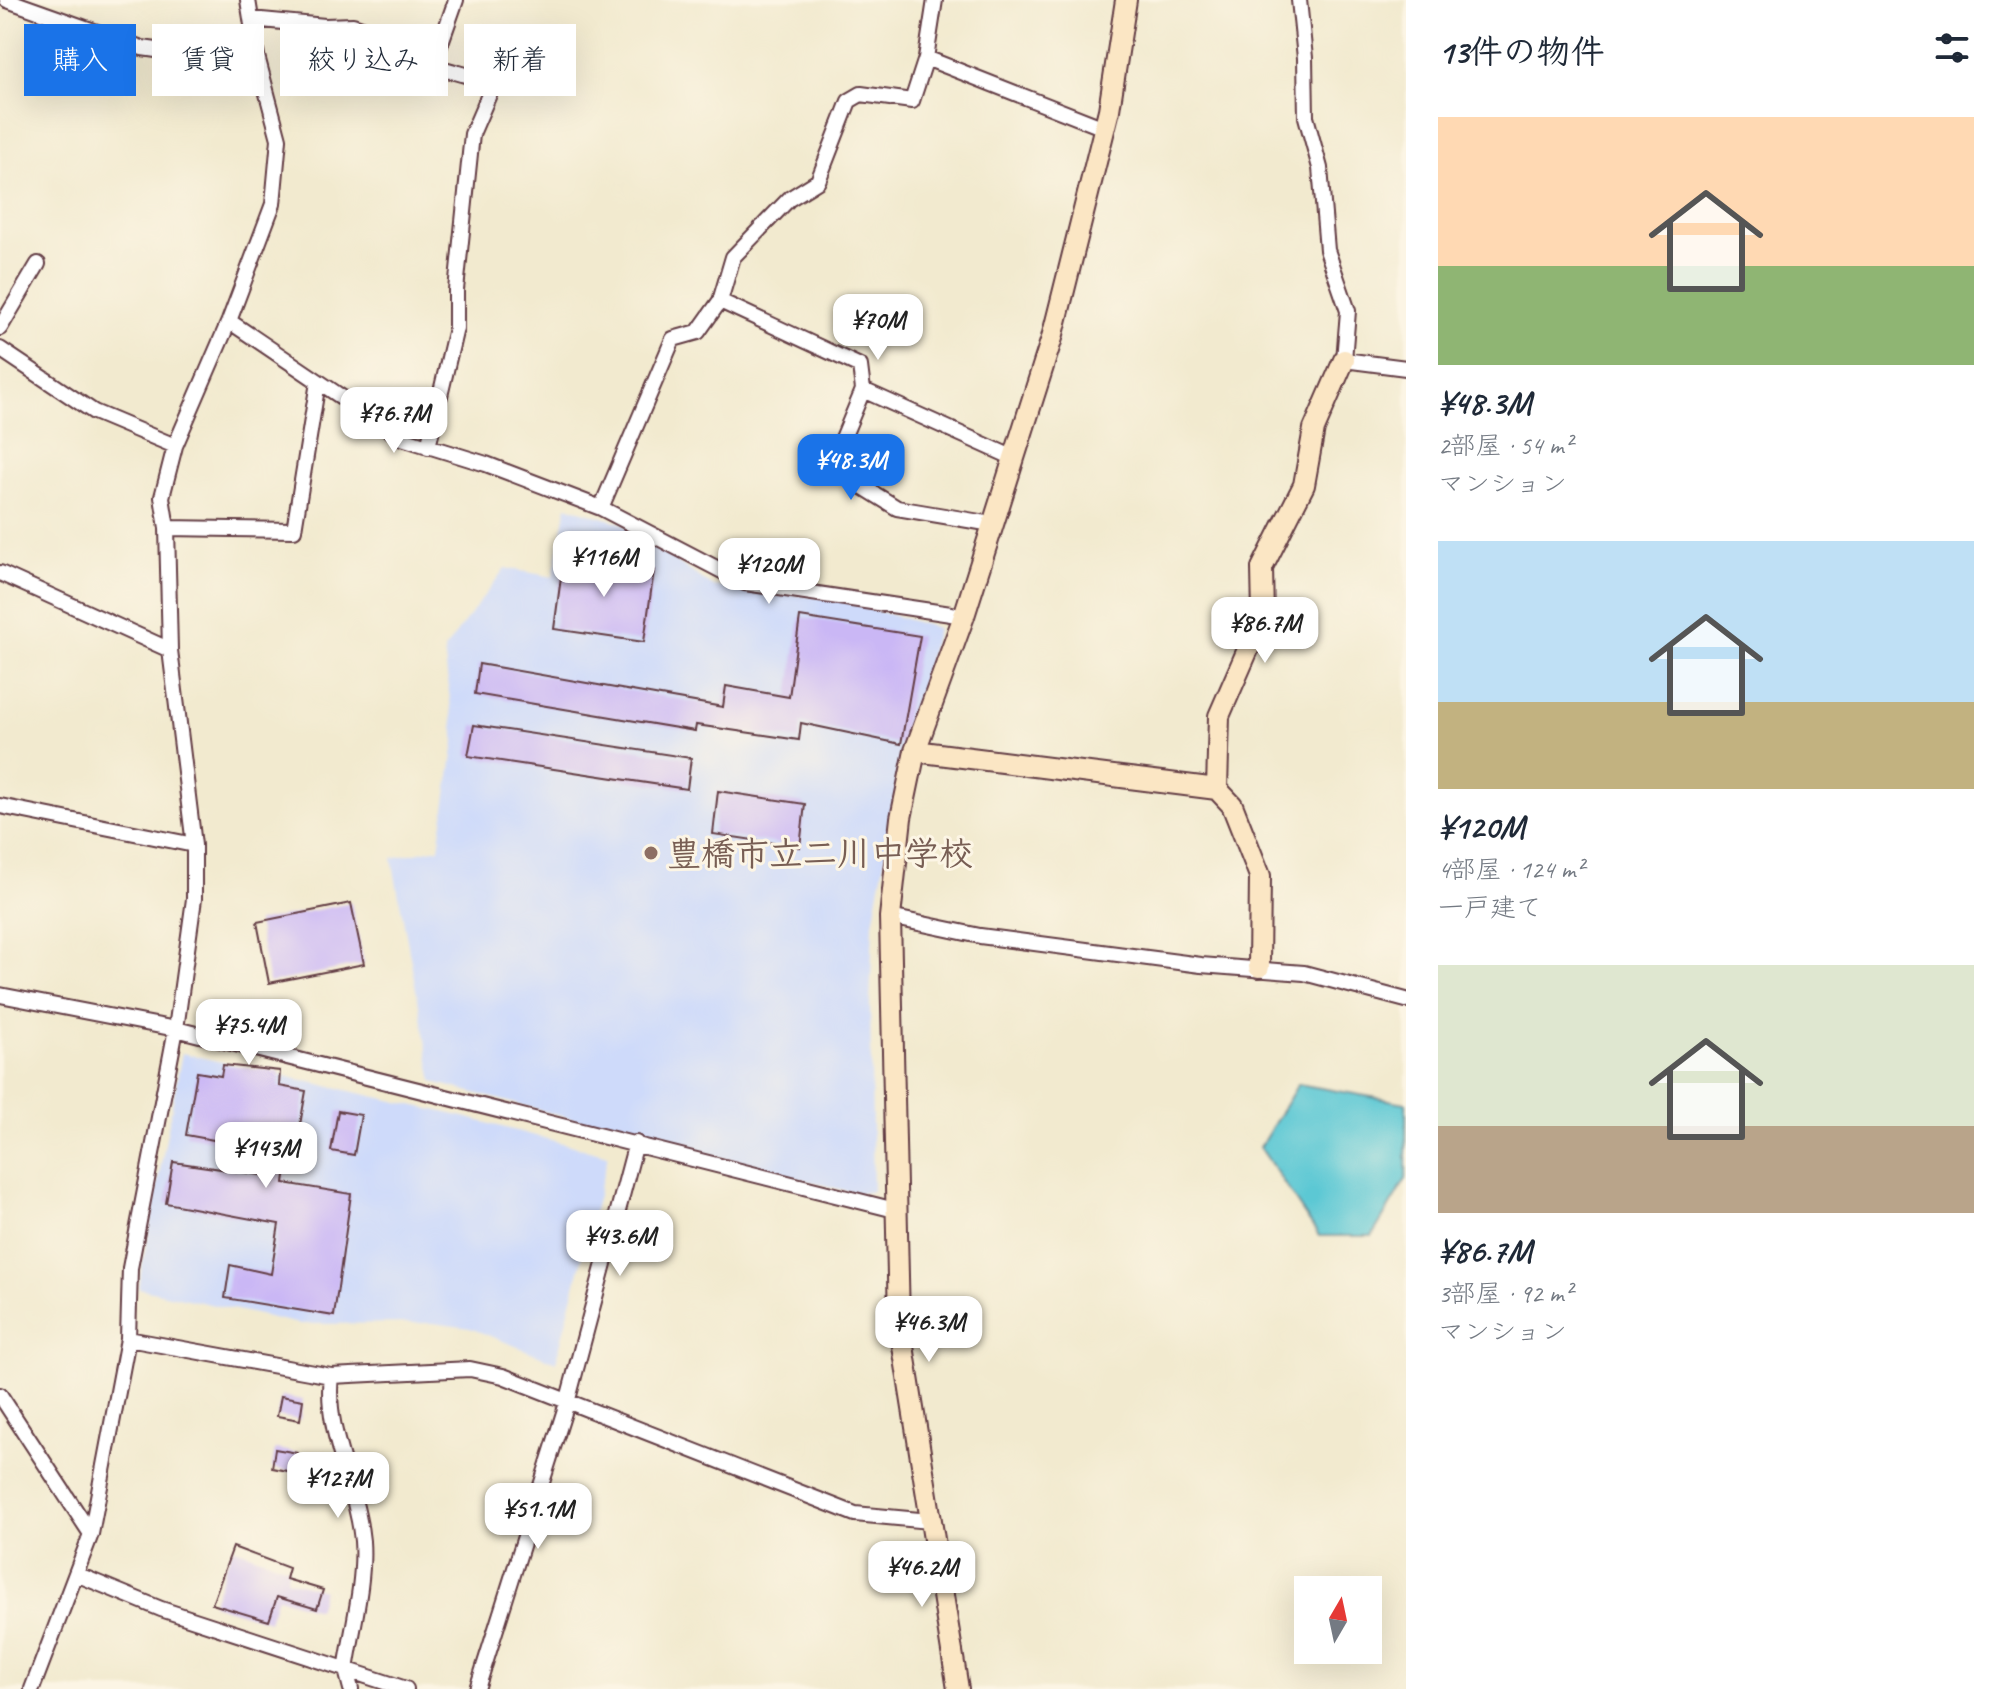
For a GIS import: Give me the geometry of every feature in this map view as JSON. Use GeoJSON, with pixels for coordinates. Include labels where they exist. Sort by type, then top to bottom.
{"type":"FeatureCollection","features":[{"type":"Feature","properties":{"kind":"street"},"geometry":{"type":"LineString","coordinates":[[7,0],[152,49]]}},
{"type":"Feature","properties":{"kind":"street"},"geometry":{"type":"LineString","coordinates":[[248,0],[252,24]]}},
{"type":"Feature","properties":{"kind":"street"},"geometry":{"type":"LineString","coordinates":[[448,24],[456,0]]}},
{"type":"Feature","properties":{"kind":"street"},"geometry":{"type":"LineString","coordinates":[[601,508],[673,339],[698,332],[720,301],[733,257],[789,199],[818,181],[849,101],[861,94],[912,101],[926,58],[935,0]]}},
{"type":"Feature","properties":{"kind":"street"},"geometry":{"type":"LineString","coordinates":[[958,1689],[899,1321],[890,917],[901,818],[915,751],[964,616],[1052,338],[1104,128],[1126,0]]}},
{"type":"Feature","properties":{"kind":"street"},"geometry":{"type":"LineString","coordinates":[[1217,789],[1219,716],[1263,615],[1262,568],[1304,485],[1314,429],[1344,360],[1348,311],[1327,250],[1320,168],[1306,117],[1305,58],[1299,0]]}},
{"type":"Feature","properties":{"kind":"street"},"geometry":{"type":"LineString","coordinates":[[251,19],[336,24]]}},
{"type":"Feature","properties":{"kind":"street"},"geometry":{"type":"LineString","coordinates":[[926,58],[1104,128]]}},
{"type":"Feature","properties":{"kind":"street"},"geometry":{"type":"LineString","coordinates":[[428,447],[456,328],[456,290],[472,134],[494,83],[448,70]]}},
{"type":"Feature","properties":{"kind":"street"},"geometry":{"type":"LineString","coordinates":[[32,1689],[91,1534],[128,1339],[130,1268],[176,1029],[194,899],[194,845],[170,650],[167,528],[162,497],[175,446],[229,321],[273,204],[279,139],[264,82]]}},
{"type":"Feature","properties":{"kind":"street"},"geometry":{"type":"LineString","coordinates":[[0,328],[38,264]]}},
{"type":"Feature","properties":{"kind":"street"},"geometry":{"type":"LineString","coordinates":[[720,301],[860,366],[863,390],[831,467],[897,508],[992,524]]}},
{"type":"Feature","properties":{"kind":"street"},"geometry":{"type":"LineString","coordinates":[[229,321],[402,438],[486,464],[601,508],[745,583],[964,616]]}},
{"type":"Feature","properties":{"kind":"street"},"geometry":{"type":"LineString","coordinates":[[0,349],[94,412],[175,446]]}},
{"type":"Feature","properties":{"kind":"street"},"geometry":{"type":"LineString","coordinates":[[1344,360],[1406,368]]}},
{"type":"Feature","properties":{"kind":"street"},"geometry":{"type":"LineString","coordinates":[[167,528],[294,530],[318,382]]}},
{"type":"Feature","properties":{"kind":"street"},"geometry":{"type":"LineString","coordinates":[[863,390],[1014,458]]}},
{"type":"Feature","properties":{"kind":"street"},"geometry":{"type":"LineString","coordinates":[[0,573],[170,650]]}},
{"type":"Feature","properties":{"kind":"street"},"geometry":{"type":"LineString","coordinates":[[915,751],[1217,789],[1232,805],[1260,876],[1259,967]]}},
{"type":"Feature","properties":{"kind":"street"},"geometry":{"type":"LineString","coordinates":[[0,806],[194,845]]}},
{"type":"Feature","properties":{"kind":"street"},"geometry":{"type":"LineString","coordinates":[[890,917],[980,936],[1201,965],[1259,967],[1304,973],[1406,1000]]}},
{"type":"Feature","properties":{"kind":"street"},"geometry":{"type":"LineString","coordinates":[[0,995],[176,1029],[895,1210]]}},
{"type":"Feature","properties":{"kind":"street"},"geometry":{"type":"LineString","coordinates":[[477,1689],[567,1403],[636,1143]]}},
{"type":"Feature","properties":{"kind":"street"},"geometry":{"type":"LineString","coordinates":[[128,1339],[331,1376],[470,1369],[503,1376],[855,1514],[930,1521]]}},
{"type":"Feature","properties":{"kind":"street"},"geometry":{"type":"LineString","coordinates":[[331,1376],[328,1399],[347,1466],[362,1541],[346,1670],[351,1689]]}},
{"type":"Feature","properties":{"kind":"street"},"geometry":{"type":"LineString","coordinates":[[0,1395],[91,1534]]}},
{"type":"Feature","properties":{"kind":"street"},"geometry":{"type":"LineString","coordinates":[[76,1574],[161,1609],[406,1689]]}},
{"type":"Feature","properties":{"kind":"shaded area","name":"豊橋市立二川中学校"},"geometry":{"type":"Polygon","coordinates":[[[567,506],[621,523],[712,586],[836,599],[937,628],[903,757],[873,923],[870,1005],[873,1191],[858,1194],[433,1082],[392,858],[439,848],[455,742],[444,650],[505,568],[553,577],[567,506]]]}},
{"type":"Feature","properties":{"kind":"shaded area"},"geometry":{"type":"Polygon","coordinates":[[[182,1053],[456,1115],[608,1155],[556,1362],[470,1328],[433,1323],[299,1324],[138,1288],[182,1053]]]}},
{"type":"Feature","properties":{"kind":"water"},"geometry":{"type":"Polygon","coordinates":[[[1298,1084],[1406,1103],[1406,1179],[1372,1236],[1319,1236],[1260,1147],[1298,1084]]]}},
{"type":"Feature","properties":{"kind":"building"},"geometry":{"type":"Polygon","coordinates":[[[564,555],[654,570],[644,642],[554,629],[564,555]]]}},
{"type":"Feature","properties":{"kind":"building"},"geometry":{"type":"Polygon","coordinates":[[[800,617],[920,636],[901,744],[801,723],[799,740],[696,725],[695,731],[475,694],[479,664],[723,707],[726,686],[789,697],[800,617]]]}},
{"type":"Feature","properties":{"kind":"building"},"geometry":{"type":"Polygon","coordinates":[[[474,725],[691,758],[687,789],[468,756],[474,725]]]}},
{"type":"Feature","properties":{"kind":"building"},"geometry":{"type":"Polygon","coordinates":[[[718,791],[805,804],[800,847],[713,834],[718,791]]]}},
{"type":"Feature","properties":{"kind":"building"},"geometry":{"type":"Polygon","coordinates":[[[351,903],[364,964],[269,983],[257,922],[351,903]]]}},
{"type":"Feature","properties":{"kind":"building"},"geometry":{"type":"Polygon","coordinates":[[[223,1065],[280,1071],[279,1086],[306,1091],[295,1153],[288,1152],[284,1183],[351,1194],[334,1316],[225,1298],[230,1265],[271,1274],[279,1224],[166,1203],[173,1162],[269,1176],[274,1151],[186,1135],[197,1072],[221,1076],[223,1065]]]}},
{"type":"Feature","properties":{"kind":"building"},"geometry":{"type":"Polygon","coordinates":[[[338,1111],[361,1115],[354,1155],[331,1151],[338,1111]]]}},
{"type":"Feature","properties":{"kind":"building"},"geometry":{"type":"Polygon","coordinates":[[[281,1396],[303,1400],[300,1420],[277,1416],[281,1396]]]}},
{"type":"Feature","properties":{"kind":"building"},"geometry":{"type":"Polygon","coordinates":[[[275,1449],[298,1453],[296,1462],[331,1458],[334,1484],[314,1487],[313,1476],[272,1468],[275,1449]]]}},
{"type":"Feature","properties":{"kind":"building"},"geometry":{"type":"Polygon","coordinates":[[[233,1547],[289,1568],[286,1579],[323,1590],[317,1609],[277,1597],[269,1621],[212,1604],[233,1547]]]}},
{"type":"Feature","properties":{"kind":"place","name":"豊橋市立二川中学校"},"geometry":{"type":"Point","coordinates":[651,853]}}]}
